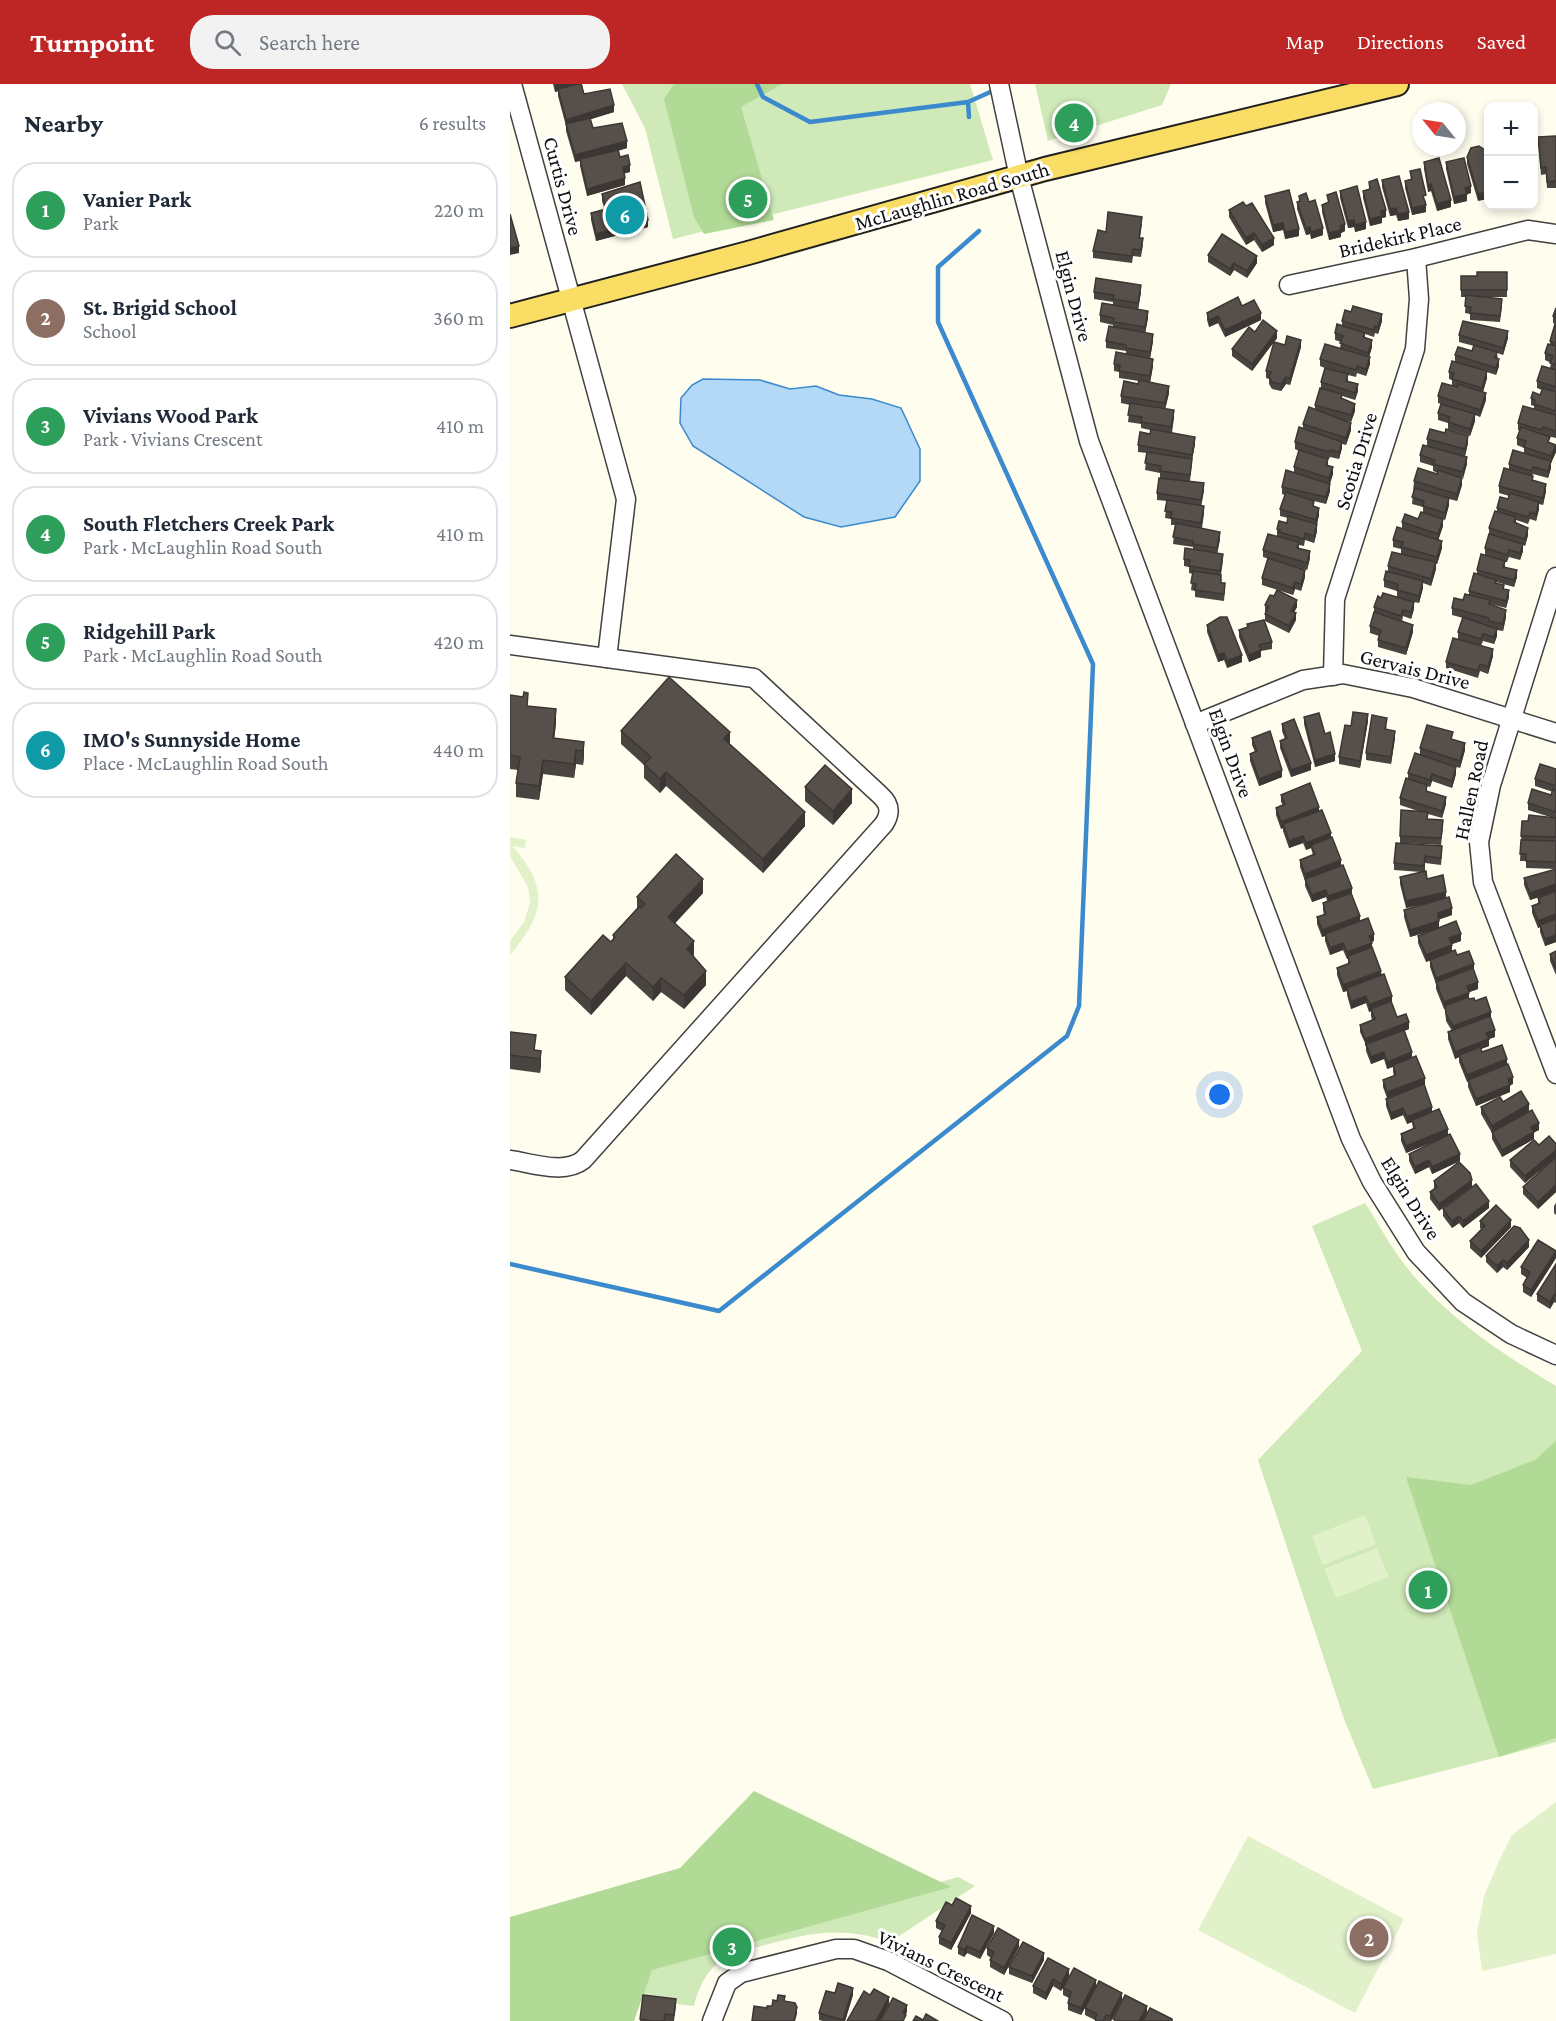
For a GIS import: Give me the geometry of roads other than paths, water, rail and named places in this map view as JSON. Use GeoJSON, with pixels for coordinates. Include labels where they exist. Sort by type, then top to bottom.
{"type":"FeatureCollection","features":[{"type":"Feature","properties":{"kind":"main road","name":"McLaughlin Road South"},"geometry":{"type":"LineString","coordinates":[[510,316],[1019,177],[1395,84]]}},
{"type":"Feature","properties":{"kind":"street","name":"Curtis Drive"},"geometry":{"type":"LineString","coordinates":[[512,84],[626,499],[607,658]]}},
{"type":"Feature","properties":{"kind":"street","name":"Elgin Drive"},"geometry":{"type":"LineString","coordinates":[[1001,91],[1019,177],[1089,441],[1351,1139],[1372,1182],[1416,1252],[1463,1302],[1511,1334],[1556,1355]]}},
{"type":"Feature","properties":{"kind":"street","name":"Bridekirk Place"},"geometry":{"type":"LineString","coordinates":[[1289,285],[1416,258],[1528,230],[1556,234]]}},
{"type":"Feature","properties":{"kind":"street","name":"Scotia Drive"},"geometry":{"type":"LineString","coordinates":[[1333,676],[1335,599],[1415,349],[1419,299],[1416,258]]}},
{"type":"Feature","properties":{"kind":"street","name":"Hallen Road"},"geometry":{"type":"LineString","coordinates":[[1556,577],[1491,784],[1479,842],[1483,882],[1556,1074]]}},
{"type":"Feature","properties":{"kind":"street"},"geometry":{"type":"LineString","coordinates":[[510,645],[754,678],[886,800],[889,817],[583,1160],[574,1167],[564,1168],[510,1160]]}},
{"type":"Feature","properties":{"kind":"street","name":"Gervais Drive"},"geometry":{"type":"LineString","coordinates":[[1195,724],[1303,681],[1343,674],[1413,687],[1556,733]]}},
{"type":"Feature","properties":{"kind":"street","name":"Vivians Crescent"},"geometry":{"type":"LineString","coordinates":[[712,2021],[727,1983],[741,1973],[837,1949],[854,1949],[888,1961],[1003,2021]]}},
{"type":"Feature","properties":{"kind":"water"},"geometry":{"type":"Polygon","coordinates":[[[703,379],[760,380],[790,389],[816,386],[839,395],[872,399],[901,408],[920,449],[920,481],[895,517],[841,527],[804,517],[693,446],[680,423],[681,398],[692,385],[703,379]]]}},
{"type":"Feature","properties":{"kind":"waterway"},"geometry":{"type":"LineString","coordinates":[[757,84],[763,97],[810,122],[968,102],[997,89]]}},
{"type":"Feature","properties":{"kind":"waterway"},"geometry":{"type":"LineString","coordinates":[[968,102],[969,117]]}},
{"type":"Feature","properties":{"kind":"waterway"},"geometry":{"type":"LineString","coordinates":[[510,1264],[719,1311],[1067,1036],[1079,1006],[1093,664],[938,322],[938,267],[979,231]]}},
{"type":"Feature","properties":{"kind":"place","name":"South Fletchers Creek Park"},"geometry":{"type":"Point","coordinates":[1074,123]}},
{"type":"Feature","properties":{"kind":"place","name":"Ridgehill Park"},"geometry":{"type":"Point","coordinates":[748,199]}},
{"type":"Feature","properties":{"kind":"place","name":"IMO's Sunnyside Home"},"geometry":{"type":"Point","coordinates":[625,215]}},
{"type":"Feature","properties":{"kind":"place","name":"Vanier Park"},"geometry":{"type":"Point","coordinates":[1428,1590]}},
{"type":"Feature","properties":{"kind":"place","name":"St. Brigid School"},"geometry":{"type":"Point","coordinates":[1369,1938]}},
{"type":"Feature","properties":{"kind":"place","name":"Vivians Wood Park"},"geometry":{"type":"Point","coordinates":[732,1947]}}]}
